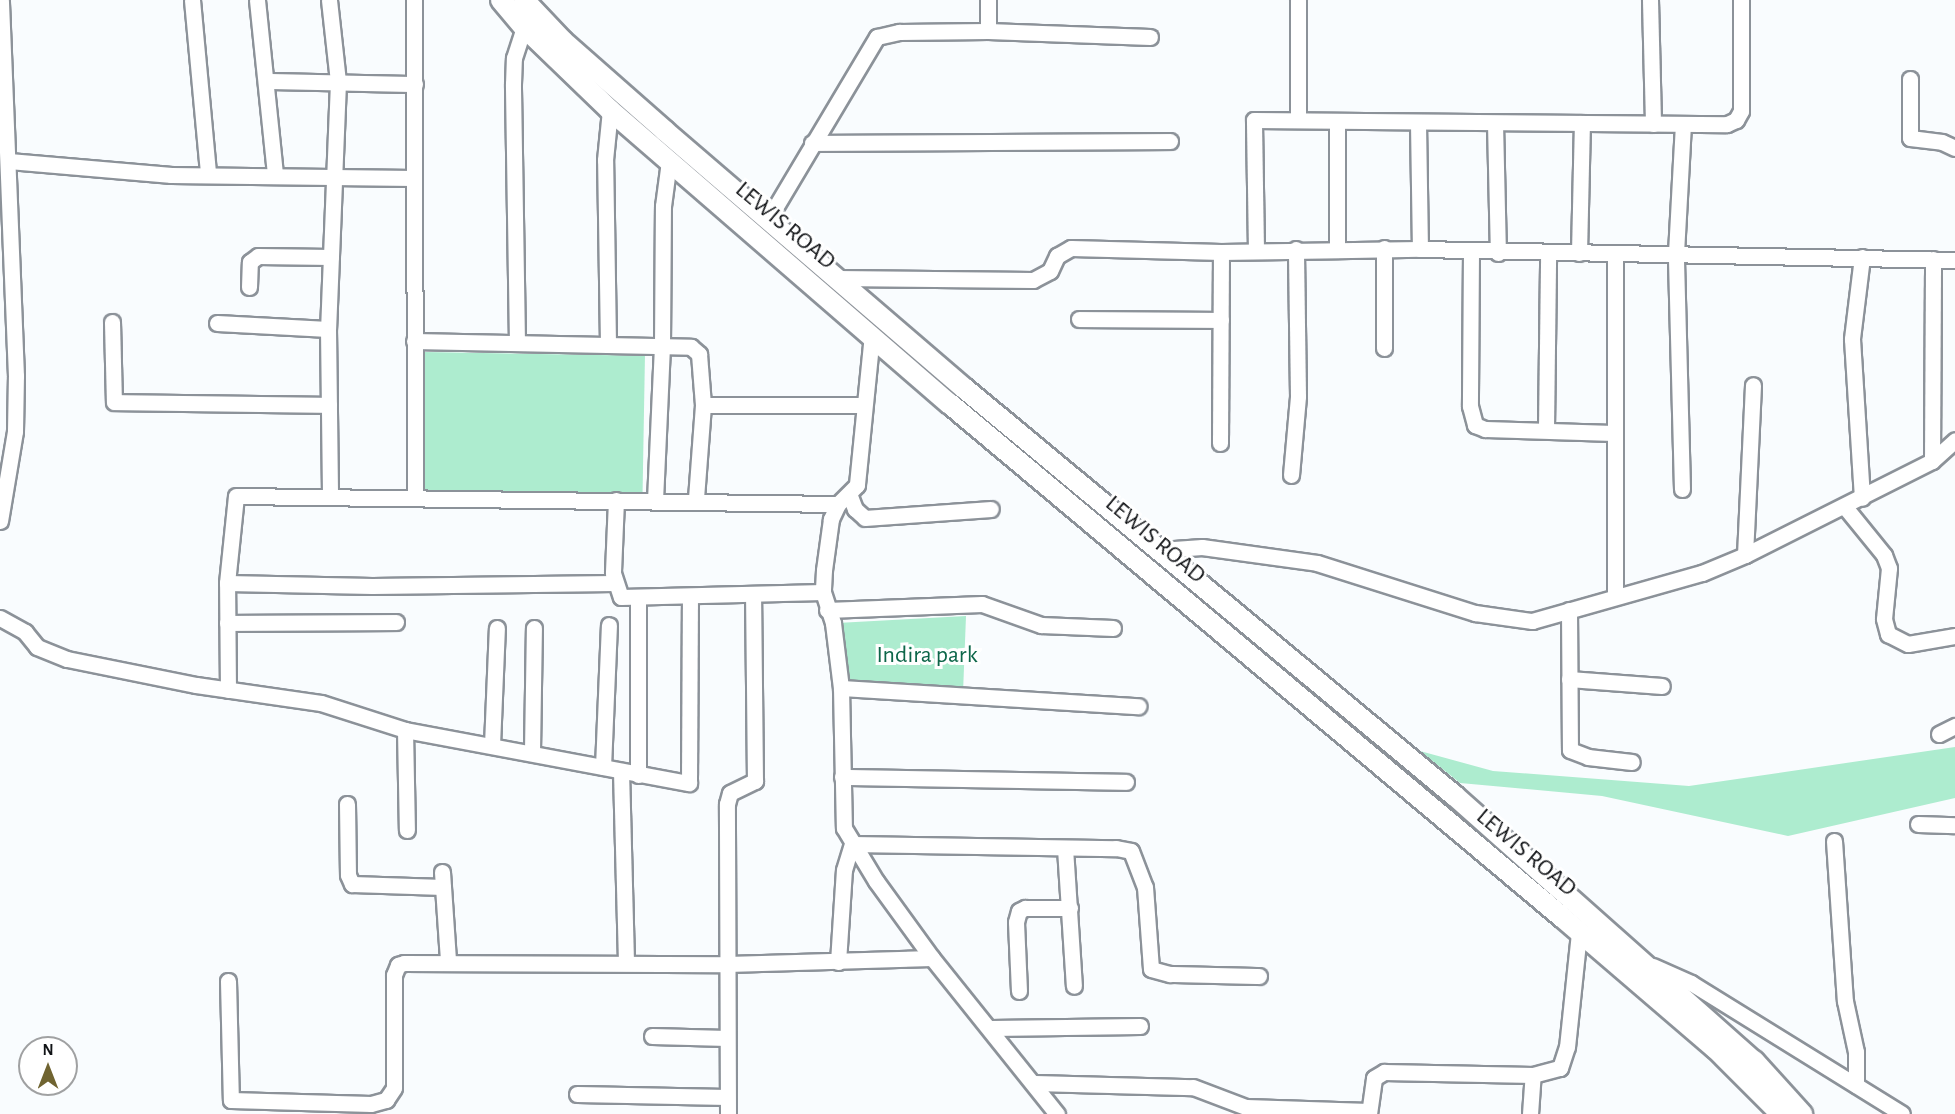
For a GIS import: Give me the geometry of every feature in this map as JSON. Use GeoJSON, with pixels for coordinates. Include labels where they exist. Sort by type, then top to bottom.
{"type":"FeatureCollection","features":[{"type":"Feature","properties":{"kind":"main road","name":"LEWIS ROAD"},"geometry":{"type":"LineString","coordinates":[[501,0],[524,27],[610,110],[872,334],[950,404],[1215,623],[1579,932],[1731,1063],[1781,1114]]}},
{"type":"Feature","properties":{"kind":"main road","name":"LEWIS ROAD"},"geometry":{"type":"LineString","coordinates":[[524,0],[571,48],[964,388],[1455,796],[1754,1061],[1802,1114]]}},
{"type":"Feature","properties":{"kind":"main road"},"geometry":{"type":"LineString","coordinates":[[950,404],[964,388]]}},
{"type":"Feature","properties":{"kind":"main road"},"geometry":{"type":"LineString","coordinates":[[1215,623],[1227,606]]}},
{"type":"Feature","properties":{"kind":"street"},"geometry":{"type":"LineString","coordinates":[[0,521],[15,431],[16,376],[5,201],[9,161],[1,0]]}},
{"type":"Feature","properties":{"kind":"street"},"geometry":{"type":"LineString","coordinates":[[192,0],[208,174]]}},
{"type":"Feature","properties":{"kind":"street"},"geometry":{"type":"LineString","coordinates":[[257,0],[275,174]]}},
{"type":"Feature","properties":{"kind":"street"},"geometry":{"type":"LineString","coordinates":[[329,0],[338,82],[332,175],[328,329],[330,495]]}},
{"type":"Feature","properties":{"kind":"street"},"geometry":{"type":"LineString","coordinates":[[414,0],[416,496]]}},
{"type":"Feature","properties":{"kind":"street"},"geometry":{"type":"LineString","coordinates":[[988,0],[988,31]]}},
{"type":"Feature","properties":{"kind":"street"},"geometry":{"type":"LineString","coordinates":[[1298,0],[1298,119]]}},
{"type":"Feature","properties":{"kind":"street"},"geometry":{"type":"LineString","coordinates":[[1650,0],[1653,124]]}},
{"type":"Feature","properties":{"kind":"street"},"geometry":{"type":"LineString","coordinates":[[1256,250],[1254,120],[1727,124],[1741,111],[1741,0]]}},
{"type":"Feature","properties":{"kind":"street"},"geometry":{"type":"LineString","coordinates":[[517,343],[513,58],[524,27]]}},
{"type":"Feature","properties":{"kind":"street"},"geometry":{"type":"LineString","coordinates":[[769,218],[877,37],[899,32],[988,31],[1150,37]]}},
{"type":"Feature","properties":{"kind":"street"},"geometry":{"type":"LineString","coordinates":[[1910,79],[1910,138],[1942,142],[1955,148]]}},
{"type":"Feature","properties":{"kind":"street"},"geometry":{"type":"LineString","coordinates":[[266,81],[416,84]]}},
{"type":"Feature","properties":{"kind":"street"},"geometry":{"type":"LineString","coordinates":[[608,344],[605,160],[610,110]]}},
{"type":"Feature","properties":{"kind":"street"},"geometry":{"type":"LineString","coordinates":[[1337,121],[1337,248]]}},
{"type":"Feature","properties":{"kind":"street"},"geometry":{"type":"LineString","coordinates":[[1418,123],[1420,249]]}},
{"type":"Feature","properties":{"kind":"street"},"geometry":{"type":"LineString","coordinates":[[1495,123],[1498,253]]}},
{"type":"Feature","properties":{"kind":"street"},"geometry":{"type":"LineString","coordinates":[[1579,253],[1582,123]]}},
{"type":"Feature","properties":{"kind":"street"},"geometry":{"type":"LineString","coordinates":[[1682,489],[1676,253],[1683,124]]}},
{"type":"Feature","properties":{"kind":"street"},"geometry":{"type":"LineString","coordinates":[[812,143],[1170,141]]}},
{"type":"Feature","properties":{"kind":"street"},"geometry":{"type":"LineString","coordinates":[[9,161],[208,174],[413,178]]}},
{"type":"Feature","properties":{"kind":"street"},"geometry":{"type":"LineString","coordinates":[[655,500],[662,345],[663,206],[669,161]]}},
{"type":"Feature","properties":{"kind":"street"},"geometry":{"type":"LineString","coordinates":[[836,278],[1033,280],[1050,271],[1057,256],[1071,248],[1221,252],[1384,248],[1498,253],[1676,253],[1955,260]]}},
{"type":"Feature","properties":{"kind":"street"},"geometry":{"type":"LineString","coordinates":[[1384,248],[1384,348]]}},
{"type":"Feature","properties":{"kind":"street"},"geometry":{"type":"LineString","coordinates":[[1291,475],[1298,396],[1296,249]]}},
{"type":"Feature","properties":{"kind":"street"},"geometry":{"type":"LineString","coordinates":[[1220,443],[1221,252]]}},
{"type":"Feature","properties":{"kind":"street"},"geometry":{"type":"LineString","coordinates":[[1471,252],[1471,418],[1474,425],[1485,429],[1546,429],[1614,433]]}},
{"type":"Feature","properties":{"kind":"street"},"geometry":{"type":"LineString","coordinates":[[1546,429],[1548,253]]}},
{"type":"Feature","properties":{"kind":"street"},"geometry":{"type":"LineString","coordinates":[[1614,253],[1615,596]]}},
{"type":"Feature","properties":{"kind":"street"},"geometry":{"type":"LineString","coordinates":[[249,287],[250,262],[258,256],[331,257]]}},
{"type":"Feature","properties":{"kind":"street"},"geometry":{"type":"LineString","coordinates":[[1862,257],[1852,339],[1862,498]]}},
{"type":"Feature","properties":{"kind":"street"},"geometry":{"type":"LineString","coordinates":[[1932,461],[1933,259]]}},
{"type":"Feature","properties":{"kind":"street"},"geometry":{"type":"LineString","coordinates":[[1079,319],[1221,320]]}},
{"type":"Feature","properties":{"kind":"street"},"geometry":{"type":"LineString","coordinates":[[112,322],[114,402],[329,405]]}},
{"type":"Feature","properties":{"kind":"street"},"geometry":{"type":"LineString","coordinates":[[217,323],[328,329]]}},
{"type":"Feature","properties":{"kind":"street"},"geometry":{"type":"LineString","coordinates":[[872,334],[863,405],[857,485],[844,500],[827,536],[823,592],[827,610],[833,622],[841,688],[841,810],[852,844],[932,958],[991,1028],[1057,1114]]}},
{"type":"Feature","properties":{"kind":"street"},"geometry":{"type":"LineString","coordinates":[[414,341],[682,345],[699,354],[702,405],[696,499]]}},
{"type":"Feature","properties":{"kind":"street"},"geometry":{"type":"LineString","coordinates":[[0,374],[16,376]]}},
{"type":"Feature","properties":{"kind":"street"},"geometry":{"type":"LineString","coordinates":[[1745,555],[1753,385]]}},
{"type":"Feature","properties":{"kind":"street"},"geometry":{"type":"LineString","coordinates":[[702,405],[863,405]]}},
{"type":"Feature","properties":{"kind":"street"},"geometry":{"type":"LineString","coordinates":[[1160,550],[1202,547],[1317,563],[1508,620],[1532,621],[1702,573],[1745,555],[1845,507],[1932,461],[1955,440]]}},
{"type":"Feature","properties":{"kind":"street"},"geometry":{"type":"LineString","coordinates":[[228,690],[227,583],[236,496],[844,500],[865,518],[991,508]]}},
{"type":"Feature","properties":{"kind":"street"},"geometry":{"type":"LineString","coordinates":[[616,500],[614,583],[621,597],[638,599],[823,592]]}},
{"type":"Feature","properties":{"kind":"street"},"geometry":{"type":"LineString","coordinates":[[1845,507],[1884,555],[1889,568],[1884,619],[1888,634],[1908,644],[1955,636]]}},
{"type":"Feature","properties":{"kind":"street"},"geometry":{"type":"LineString","coordinates":[[227,583],[372,586],[614,583]]}},
{"type":"Feature","properties":{"kind":"street"},"geometry":{"type":"LineString","coordinates":[[728,1114],[727,800],[730,793],[753,784],[756,772],[753,595]]}},
{"type":"Feature","properties":{"kind":"street"},"geometry":{"type":"LineString","coordinates":[[0,618],[25,632],[38,647],[67,659],[228,690],[321,703],[405,730],[532,751],[638,775],[689,783],[690,597]]}},
{"type":"Feature","properties":{"kind":"street"},"geometry":{"type":"LineString","coordinates":[[638,599],[638,775]]}},
{"type":"Feature","properties":{"kind":"street"},"geometry":{"type":"LineString","coordinates":[[827,610],[982,604],[1041,625],[1113,628]]}},
{"type":"Feature","properties":{"kind":"street"},"geometry":{"type":"LineString","coordinates":[[1569,610],[1570,750],[1576,755],[1632,762]]}},
{"type":"Feature","properties":{"kind":"street"},"geometry":{"type":"LineString","coordinates":[[227,622],[396,622]]}},
{"type":"Feature","properties":{"kind":"street"},"geometry":{"type":"LineString","coordinates":[[603,767],[609,625]]}},
{"type":"Feature","properties":{"kind":"street"},"geometry":{"type":"LineString","coordinates":[[492,745],[497,628]]}},
{"type":"Feature","properties":{"kind":"street"},"geometry":{"type":"LineString","coordinates":[[532,751],[534,628]]}},
{"type":"Feature","properties":{"kind":"street"},"geometry":{"type":"LineString","coordinates":[[1569,679],[1662,687]]}},
{"type":"Feature","properties":{"kind":"street"},"geometry":{"type":"LineString","coordinates":[[841,688],[1138,706]]}},
{"type":"Feature","properties":{"kind":"street"},"geometry":{"type":"LineString","coordinates":[[1939,734],[1955,726]]}},
{"type":"Feature","properties":{"kind":"street"},"geometry":{"type":"LineString","coordinates":[[405,730],[407,830]]}},
{"type":"Feature","properties":{"kind":"street"},"geometry":{"type":"LineString","coordinates":[[621,771],[626,962]]}},
{"type":"Feature","properties":{"kind":"street"},"geometry":{"type":"LineString","coordinates":[[842,777],[1126,782]]}},
{"type":"Feature","properties":{"kind":"street"},"geometry":{"type":"LineString","coordinates":[[347,804],[348,874],[352,884],[442,879],[448,961]]}},
{"type":"Feature","properties":{"kind":"street"},"geometry":{"type":"LineString","coordinates":[[1918,824],[1955,825]]}},
{"type":"Feature","properties":{"kind":"street"},"geometry":{"type":"LineString","coordinates":[[1834,842],[1845,1001],[1856,1052],[1856,1085]]}},
{"type":"Feature","properties":{"kind":"street"},"geometry":{"type":"LineString","coordinates":[[838,962],[844,870],[852,844]]}},
{"type":"Feature","properties":{"kind":"street"},"geometry":{"type":"LineString","coordinates":[[852,844],[1131,851],[1147,894],[1149,962],[1157,973],[1259,976]]}},
{"type":"Feature","properties":{"kind":"street"},"geometry":{"type":"LineString","coordinates":[[1065,848],[1074,986]]}},
{"type":"Feature","properties":{"kind":"street"},"geometry":{"type":"LineString","coordinates":[[1018,991],[1016,922],[1019,911],[1025,908],[1070,908]]}},
{"type":"Feature","properties":{"kind":"street"},"geometry":{"type":"LineString","coordinates":[[1035,1083],[1193,1087],[1246,1107],[1369,1113],[1374,1078],[1384,1072],[1533,1075],[1553,1073],[1565,1059],[1579,932]]}},
{"type":"Feature","properties":{"kind":"street"},"geometry":{"type":"LineString","coordinates":[[228,981],[231,1100],[371,1104],[386,1100],[394,1088],[395,970],[404,963],[448,961],[727,964],[932,958]]}},
{"type":"Feature","properties":{"kind":"street"},"geometry":{"type":"LineString","coordinates":[[1644,962],[1691,983],[1902,1114]]}},
{"type":"Feature","properties":{"kind":"street"},"geometry":{"type":"LineString","coordinates":[[991,1028],[1140,1026]]}},
{"type":"Feature","properties":{"kind":"street"},"geometry":{"type":"LineString","coordinates":[[652,1036],[727,1038]]}},
{"type":"Feature","properties":{"kind":"street"},"geometry":{"type":"LineString","coordinates":[[1530,1114],[1533,1075]]}},
{"type":"Feature","properties":{"kind":"street"},"geometry":{"type":"LineString","coordinates":[[577,1095],[727,1097]]}},
{"type":"Feature","properties":{"kind":"green space"},"geometry":{"type":"Polygon","coordinates":[[[425,352],[645,356],[643,494],[423,490],[425,352]]]}},
{"type":"Feature","properties":{"kind":"green space","name":"Indira park"},"geometry":{"type":"Polygon","coordinates":[[[966,616],[963,693],[846,689],[837,623],[966,616]]]}},
{"type":"Feature","properties":{"kind":"green space"},"geometry":{"type":"Polygon","coordinates":[[[1955,747],[1955,798],[1788,836],[1602,796],[1460,783],[1420,751],[1493,771],[1689,786],[1955,747]]]}}]}
